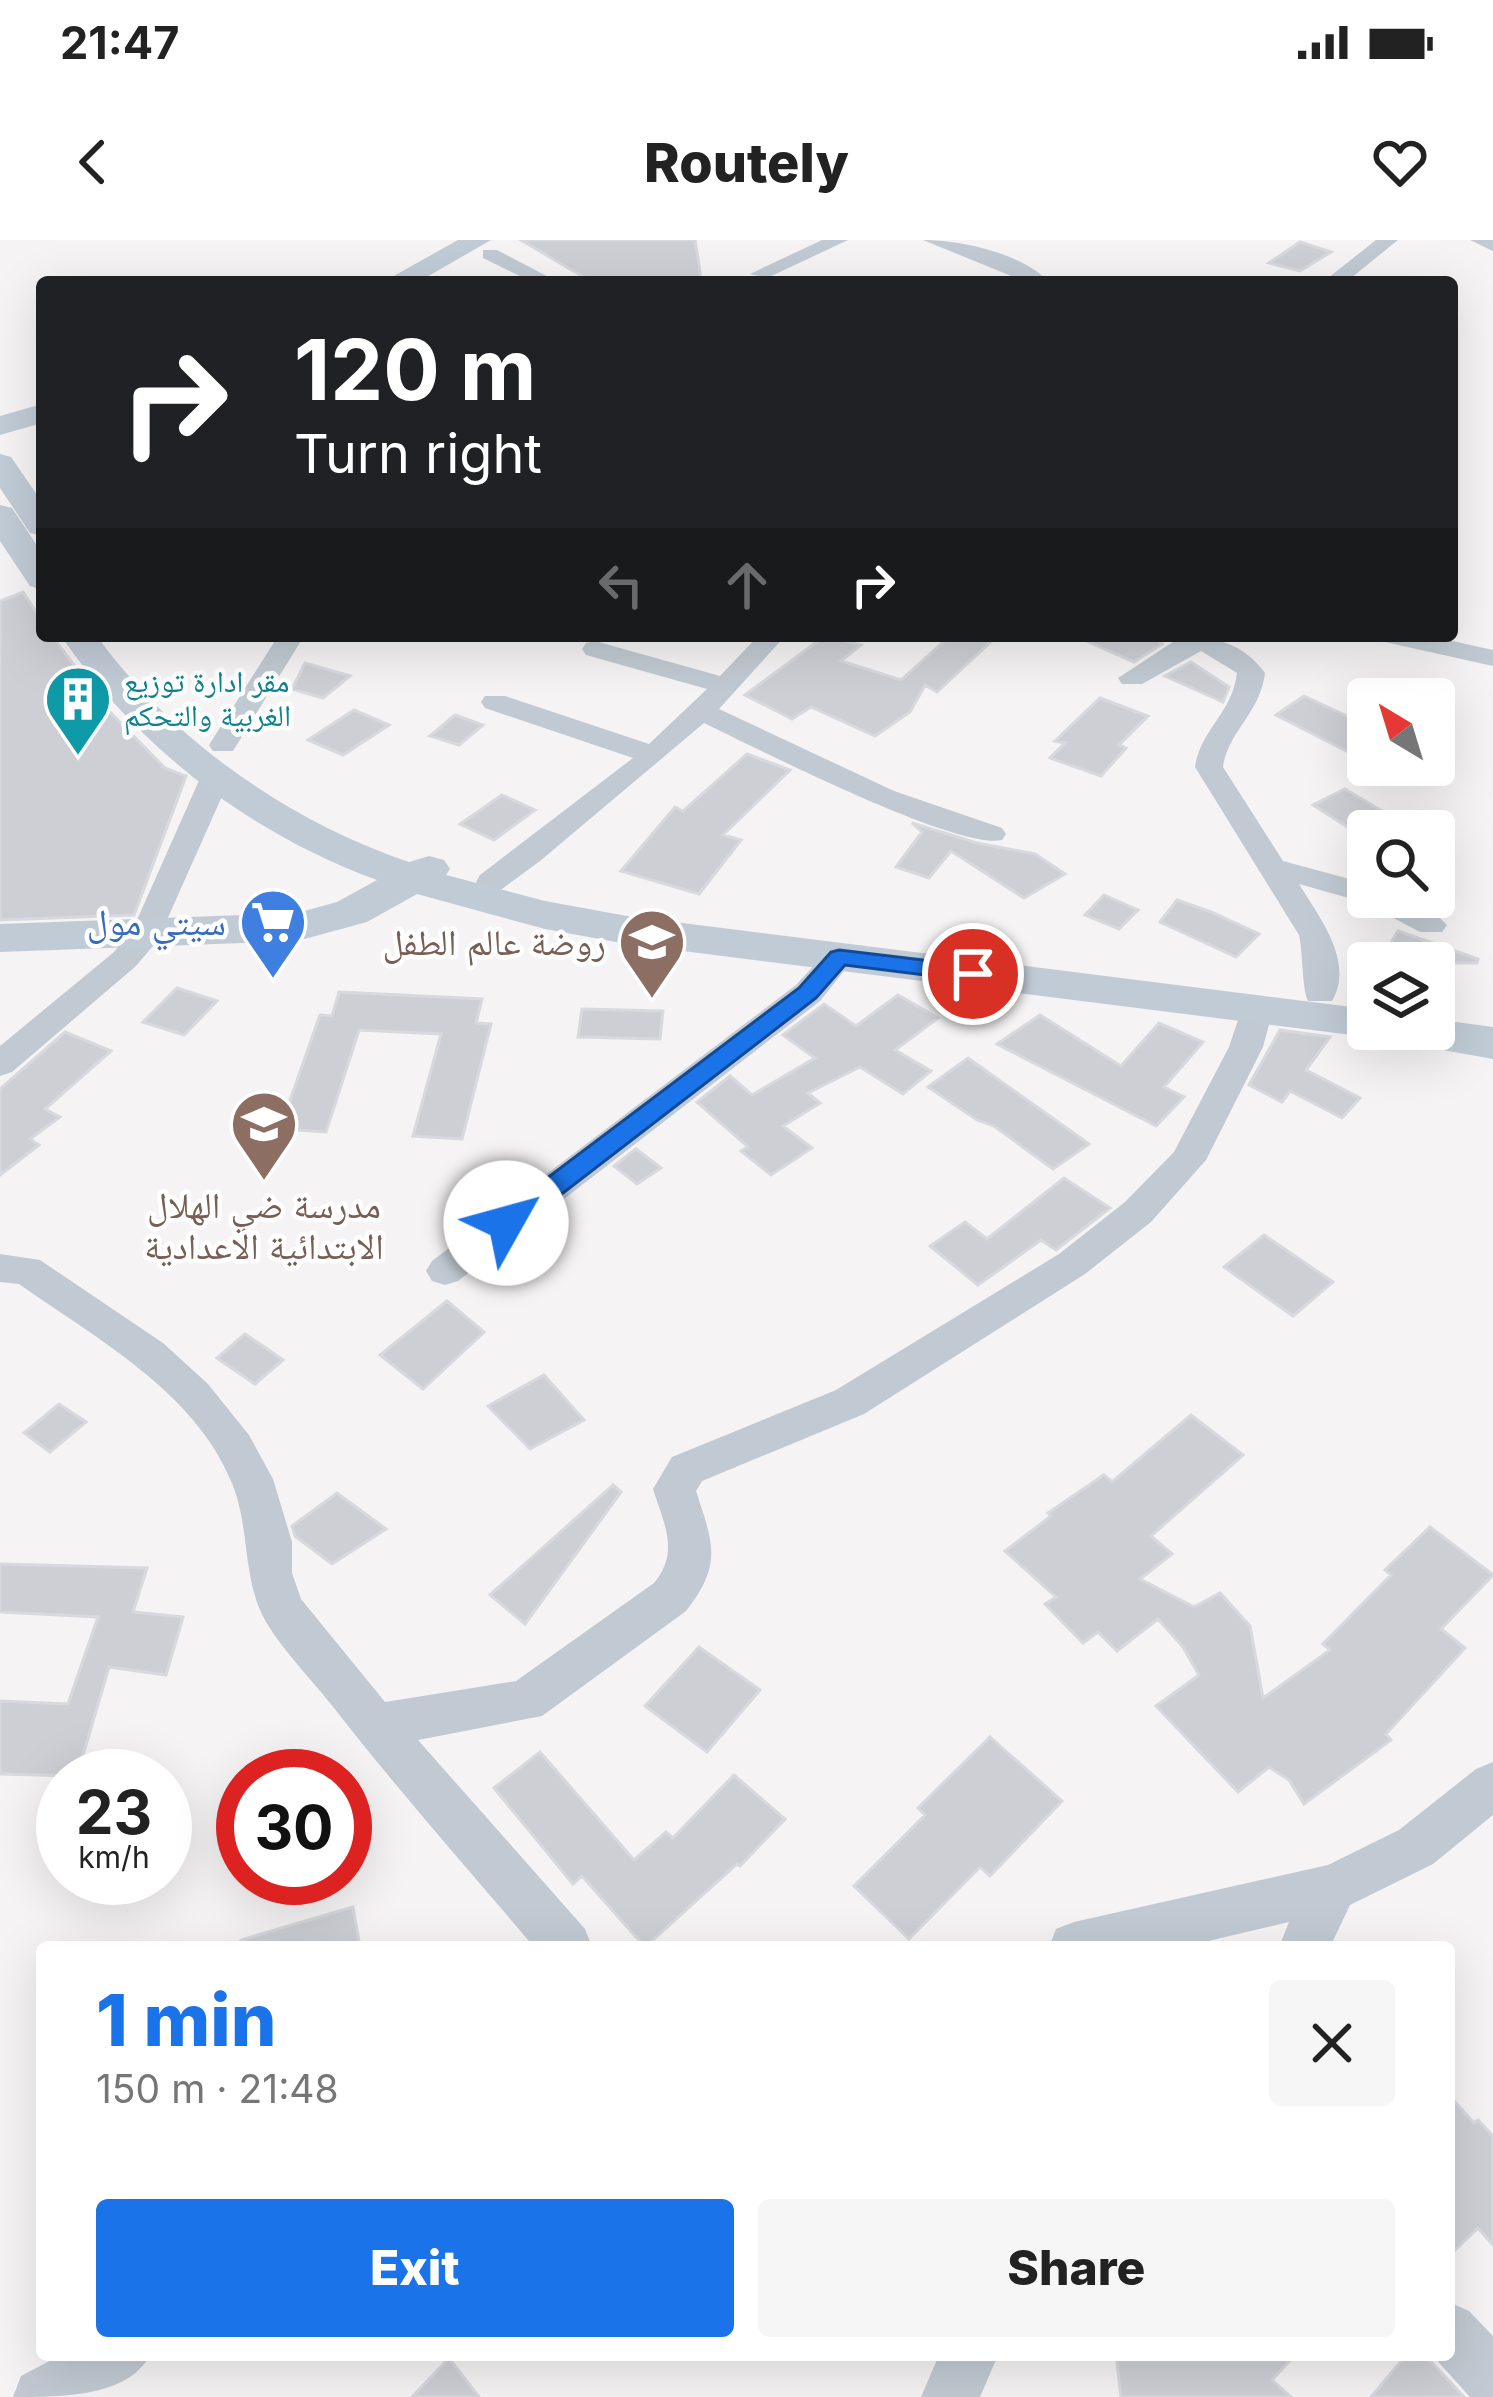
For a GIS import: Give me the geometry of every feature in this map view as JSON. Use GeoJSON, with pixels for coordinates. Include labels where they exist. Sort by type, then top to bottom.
{"type":"FeatureCollection","features":[{"type":"Feature","properties":{"kind":"main road"},"geometry":{"type":"LineString","coordinates":[[411,276],[482,245]]}},
{"type":"Feature","properties":{"kind":"main road"},"geometry":{"type":"LineString","coordinates":[[0,427],[36,415]]}},
{"type":"Feature","properties":{"kind":"main road"},"geometry":{"type":"LineString","coordinates":[[0,464],[36,517]]}},
{"type":"Feature","properties":{"kind":"main road"},"geometry":{"type":"LineString","coordinates":[[0,515],[36,570]]}},
{"type":"Feature","properties":{"kind":"main road"},"geometry":{"type":"LineString","coordinates":[[84,642],[128,699],[219,760],[304,835],[424,873],[839,957],[1347,1022]]}},
{"type":"Feature","properties":{"kind":"main road"},"geometry":{"type":"LineString","coordinates":[[121,642],[219,760]]}},
{"type":"Feature","properties":{"kind":"main road"},"geometry":{"type":"LineString","coordinates":[[0,938],[316,924],[352,912],[424,873]]}},
{"type":"Feature","properties":{"kind":"main road"},"geometry":{"type":"LineString","coordinates":[[511,894],[1347,997]]}},
{"type":"Feature","properties":{"kind":"main road"},"geometry":{"type":"LineString","coordinates":[[1455,1011],[1493,1016]]}},
{"type":"Feature","properties":{"kind":"main road"},"geometry":{"type":"LineString","coordinates":[[1455,1038],[1493,1043]]}},
{"type":"Feature","properties":{"kind":"street"},"geometry":{"type":"LineString","coordinates":[[760,274],[838,240]]}},
{"type":"Feature","properties":{"kind":"street"},"geometry":{"type":"LineString","coordinates":[[934,240],[990,263],[1013,266],[1029,276]]}},
{"type":"Feature","properties":{"kind":"street"},"geometry":{"type":"LineString","coordinates":[[1342,276],[1388,240]]}},
{"type":"Feature","properties":{"kind":"street"},"geometry":{"type":"LineString","coordinates":[[1480,240],[1493,245]]}},
{"type":"Feature","properties":{"kind":"street"},"geometry":{"type":"LineString","coordinates":[[482,245],[505,276]]}},
{"type":"Feature","properties":{"kind":"street"},"geometry":{"type":"LineString","coordinates":[[482,245],[537,276]]}},
{"type":"Feature","properties":{"kind":"street"},"geometry":{"type":"LineString","coordinates":[[0,1064],[125,959],[148,933],[219,760],[288,642]]}},
{"type":"Feature","properties":{"kind":"street"},"geometry":{"type":"LineString","coordinates":[[511,894],[766,642]]}},
{"type":"Feature","properties":{"kind":"street"},"geometry":{"type":"LineString","coordinates":[[1132,678],[1191,642]]}},
{"type":"Feature","properties":{"kind":"street"},"geometry":{"type":"LineString","coordinates":[[1205,642],[1251,673],[1248,705],[1237,723],[1215,741],[1209,767],[1318,942],[1320,993]]}},
{"type":"Feature","properties":{"kind":"street"},"geometry":{"type":"LineString","coordinates":[[1421,642],[1493,658]]}},
{"type":"Feature","properties":{"kind":"street"},"geometry":{"type":"LineString","coordinates":[[595,649],[726,686]]}},
{"type":"Feature","properties":{"kind":"street"},"geometry":{"type":"LineString","coordinates":[[495,702],[655,755]]}},
{"type":"Feature","properties":{"kind":"street"},"geometry":{"type":"LineString","coordinates":[[701,711],[884,797],[991,834]]}},
{"type":"Feature","properties":{"kind":"street"},"geometry":{"type":"LineString","coordinates":[[1275,868],[1347,889]]}},
{"type":"Feature","properties":{"kind":"street"},"geometry":{"type":"LineString","coordinates":[[1417,918],[1431,925]]}},
{"type":"Feature","properties":{"kind":"street"},"geometry":{"type":"LineString","coordinates":[[446,1271],[808,993],[839,957]]}},
{"type":"Feature","properties":{"kind":"street"},"geometry":{"type":"LineString","coordinates":[[375,1725],[526,1701],[670,1597],[690,1576],[694,1550],[674,1489],[687,1469],[850,1402],[1072,1264],[1138,1212],[1188,1160],[1246,1046],[1256,1010]]}},
{"type":"Feature","properties":{"kind":"street"},"geometry":{"type":"LineString","coordinates":[[0,1268],[26,1270],[149,1354],[194,1396],[252,1479],[270,1542],[270,1573],[283,1610],[375,1725],[562,1941]]}},
{"type":"Feature","properties":{"kind":"street"},"geometry":{"type":"LineString","coordinates":[[1100,1941],[1333,1888],[1416,1847],[1493,1786]]}},
{"type":"Feature","properties":{"kind":"street"},"geometry":{"type":"LineString","coordinates":[[1307,1941],[1333,1888]]}},
{"type":"Feature","properties":{"kind":"street"},"geometry":{"type":"LineString","coordinates":[[1455,2338],[1493,2379]]}},
{"type":"Feature","properties":{"kind":"street"},"geometry":{"type":"LineString","coordinates":[[42,2397],[110,2361]]}},
{"type":"Feature","properties":{"kind":"street"},"geometry":{"type":"LineString","coordinates":[[950,2397],[966,2361]]}},
{"type":"Feature","properties":{"kind":"building"},"geometry":{"type":"Polygon","coordinates":[[[521,240],[695,240],[701,276],[582,276],[521,240]]]}},
{"type":"Feature","properties":{"kind":"building"},"geometry":{"type":"Polygon","coordinates":[[[1300,242],[1331,252],[1300,271],[1269,263],[1300,242]]]}},
{"type":"Feature","properties":{"kind":"building","name":"مقر ادارة توزيع الغربية والتحكم"},"geometry":{"type":"Polygon","coordinates":[[[23,592],[36,612],[36,642],[57,642],[108,710],[165,768],[186,776],[134,915],[0,920],[0,601],[23,592]]]}},
{"type":"Feature","properties":{"kind":"building"},"geometry":{"type":"Polygon","coordinates":[[[817,642],[861,645],[841,661],[901,680],[943,642],[991,642],[937,692],[925,685],[910,712],[875,736],[811,707],[792,719],[745,695],[817,642]]]}},
{"type":"Feature","properties":{"kind":"building"},"geometry":{"type":"Polygon","coordinates":[[[1089,642],[1162,644],[1134,662],[1089,642]]]}},
{"type":"Feature","properties":{"kind":"building"},"geometry":{"type":"Polygon","coordinates":[[[1191,662],[1229,687],[1223,702],[1165,676],[1191,662]]]}},
{"type":"Feature","properties":{"kind":"building"},"geometry":{"type":"Polygon","coordinates":[[[305,663],[350,676],[323,698],[292,689],[305,663]]]}},
{"type":"Feature","properties":{"kind":"building"},"geometry":{"type":"Polygon","coordinates":[[[1304,696],[1347,716],[1347,751],[1276,715],[1304,696]]]}},
{"type":"Feature","properties":{"kind":"building"},"geometry":{"type":"Polygon","coordinates":[[[1100,698],[1148,716],[1119,745],[1126,748],[1101,776],[1050,758],[1065,743],[1055,741],[1100,698]]]}},
{"type":"Feature","properties":{"kind":"building"},"geometry":{"type":"Polygon","coordinates":[[[354,710],[389,725],[343,755],[308,740],[354,710]]]}},
{"type":"Feature","properties":{"kind":"building"},"geometry":{"type":"Polygon","coordinates":[[[455,715],[483,725],[459,745],[430,736],[455,715]]]}},
{"type":"Feature","properties":{"kind":"building"},"geometry":{"type":"Polygon","coordinates":[[[747,754],[790,770],[723,835],[741,840],[699,894],[621,871],[675,807],[683,811],[747,754]]]}},
{"type":"Feature","properties":{"kind":"building"},"geometry":{"type":"Polygon","coordinates":[[[1345,789],[1380,810],[1347,810],[1347,827],[1313,805],[1345,789]]]}},
{"type":"Feature","properties":{"kind":"building"},"geometry":{"type":"Polygon","coordinates":[[[502,795],[535,810],[494,840],[460,824],[502,795]]]}},
{"type":"Feature","properties":{"kind":"building"},"geometry":{"type":"Polygon","coordinates":[[[912,823],[1035,854],[1065,874],[1024,898],[951,851],[929,878],[896,867],[922,832],[912,823]]]}},
{"type":"Feature","properties":{"kind":"building"},"geometry":{"type":"Polygon","coordinates":[[[1104,895],[1138,910],[1119,929],[1085,915],[1104,895]]]}},
{"type":"Feature","properties":{"kind":"building"},"geometry":{"type":"Polygon","coordinates":[[[1177,900],[1259,934],[1236,957],[1160,922],[1177,900]]]}},
{"type":"Feature","properties":{"kind":"building"},"geometry":{"type":"Polygon","coordinates":[[[1398,931],[1429,942],[1391,942],[1398,931]]]}},
{"type":"Feature","properties":{"kind":"building"},"geometry":{"type":"Polygon","coordinates":[[[1455,951],[1478,959],[1477,963],[1455,963],[1455,951]]]}},
{"type":"Feature","properties":{"kind":"building"},"geometry":{"type":"Polygon","coordinates":[[[177,988],[217,1001],[184,1035],[143,1022],[177,988]]]}},
{"type":"Feature","properties":{"kind":"building"},"geometry":{"type":"Polygon","coordinates":[[[339,992],[482,999],[476,1023],[491,1024],[462,1139],[413,1136],[441,1034],[359,1030],[326,1132],[280,1129],[320,1015],[332,1016],[339,992]]]}},
{"type":"Feature","properties":{"kind":"building"},"geometry":{"type":"Polygon","coordinates":[[[898,995],[938,1018],[895,1050],[931,1071],[903,1094],[860,1067],[808,1093],[820,1103],[783,1126],[812,1148],[771,1175],[741,1151],[748,1147],[697,1102],[730,1076],[752,1095],[815,1058],[783,1035],[824,1004],[856,1026],[898,995]]]}},
{"type":"Feature","properties":{"kind":"building"},"geometry":{"type":"Polygon","coordinates":[[[582,1009],[663,1011],[660,1039],[578,1037],[582,1009]]]}},
{"type":"Feature","properties":{"kind":"building"},"geometry":{"type":"Polygon","coordinates":[[[1040,1015],[1121,1066],[1159,1023],[1203,1042],[1164,1087],[1184,1097],[1156,1126],[997,1044],[1040,1015]]]}},
{"type":"Feature","properties":{"kind":"building"},"geometry":{"type":"Polygon","coordinates":[[[1280,1030],[1330,1037],[1306,1070],[1360,1098],[1342,1118],[1290,1091],[1282,1102],[1249,1085],[1280,1030]]]}},
{"type":"Feature","properties":{"kind":"building"},"geometry":{"type":"Polygon","coordinates":[[[65,1032],[111,1051],[45,1109],[60,1117],[30,1139],[39,1145],[0,1175],[0,1089],[65,1032]]]}},
{"type":"Feature","properties":{"kind":"building"},"geometry":{"type":"Polygon","coordinates":[[[968,1058],[1089,1144],[1053,1169],[928,1087],[968,1058]]]}},
{"type":"Feature","properties":{"kind":"building"},"geometry":{"type":"Polygon","coordinates":[[[636,1149],[661,1168],[637,1184],[614,1166],[636,1149]]]}},
{"type":"Feature","properties":{"kind":"building"},"geometry":{"type":"Polygon","coordinates":[[[1064,1178],[1110,1208],[1056,1250],[1041,1240],[978,1285],[930,1246],[965,1222],[987,1239],[1064,1178]]]}},
{"type":"Feature","properties":{"kind":"building"},"geometry":{"type":"Polygon","coordinates":[[[1264,1235],[1333,1282],[1293,1316],[1224,1267],[1264,1235]]]}},
{"type":"Feature","properties":{"kind":"building"},"geometry":{"type":"Polygon","coordinates":[[[447,1301],[484,1332],[423,1389],[380,1355],[447,1301]]]}},
{"type":"Feature","properties":{"kind":"building"},"geometry":{"type":"Polygon","coordinates":[[[245,1334],[283,1360],[255,1384],[217,1358],[245,1334]]]}},
{"type":"Feature","properties":{"kind":"building"},"geometry":{"type":"Polygon","coordinates":[[[544,1375],[584,1420],[530,1449],[488,1406],[544,1375]]]}},
{"type":"Feature","properties":{"kind":"building"},"geometry":{"type":"Polygon","coordinates":[[[59,1404],[86,1422],[50,1452],[24,1433],[59,1404]]]}},
{"type":"Feature","properties":{"kind":"building"},"geometry":{"type":"Polygon","coordinates":[[[1191,1415],[1243,1455],[1151,1536],[1172,1554],[1140,1579],[1194,1607],[1220,1593],[1250,1626],[1263,1698],[1330,1650],[1323,1644],[1391,1575],[1385,1570],[1430,1527],[1493,1575],[1441,1629],[1465,1648],[1386,1734],[1391,1740],[1304,1804],[1289,1780],[1269,1767],[1238,1792],[1156,1706],[1199,1675],[1183,1647],[1158,1619],[1117,1651],[1098,1632],[1083,1643],[1045,1604],[1056,1597],[1005,1551],[1051,1516],[1048,1513],[1104,1475],[1112,1482],[1191,1415]]]}},
{"type":"Feature","properties":{"kind":"building"},"geometry":{"type":"Polygon","coordinates":[[[613,1485],[621,1492],[525,1624],[490,1595],[613,1485]]]}},
{"type":"Feature","properties":{"kind":"building"},"geometry":{"type":"Polygon","coordinates":[[[337,1493],[386,1529],[332,1564],[295,1536],[292,1526],[337,1493]]]}},
{"type":"Feature","properties":{"kind":"building"},"geometry":{"type":"Polygon","coordinates":[[[0,1564],[147,1568],[133,1612],[183,1617],[166,1675],[109,1667],[85,1749],[36,1749],[36,1775],[0,1774],[0,1701],[68,1704],[98,1617],[0,1612],[0,1564]]]}},
{"type":"Feature","properties":{"kind":"building"},"geometry":{"type":"Polygon","coordinates":[[[699,1647],[760,1690],[707,1752],[645,1706],[699,1647]]]}},
{"type":"Feature","properties":{"kind":"building"},"geometry":{"type":"Polygon","coordinates":[[[990,1737],[1062,1801],[990,1876],[980,1867],[909,1939],[854,1886],[925,1815],[918,1808],[990,1737]]]}},
{"type":"Feature","properties":{"kind":"building"},"geometry":{"type":"Polygon","coordinates":[[[540,1752],[634,1860],[666,1832],[673,1838],[734,1775],[785,1819],[740,1866],[652,1941],[640,1941],[582,1876],[573,1884],[494,1788],[540,1752]]]}},
{"type":"Feature","properties":{"kind":"building"},"geometry":{"type":"Polygon","coordinates":[[[353,1907],[359,1941],[241,1941],[353,1907]]]}},
{"type":"Feature","properties":{"kind":"building"},"geometry":{"type":"Polygon","coordinates":[[[1455,2102],[1493,2136],[1493,2245],[1478,2228],[1455,2250],[1455,2102]]]}},
{"type":"Feature","properties":{"kind":"building"},"geometry":{"type":"Polygon","coordinates":[[[451,2361],[479,2397],[412,2397],[451,2361]]]}},
{"type":"Feature","properties":{"kind":"building"},"geometry":{"type":"Polygon","coordinates":[[[1117,2361],[1289,2361],[1272,2380],[1291,2397],[1121,2397],[1117,2361]]]}},
{"type":"Feature","properties":{"kind":"building"},"geometry":{"type":"Polygon","coordinates":[[[1401,2361],[1431,2361],[1464,2397],[1371,2397],[1401,2361]]]}},
{"type":"Feature","properties":{"kind":"place","name":"مقر ادارة توزيع الغربية والتحكم"},"geometry":{"type":"Point","coordinates":[78,758]}},
{"type":"Feature","properties":{"kind":"place","name":"سيتي مول"},"geometry":{"type":"Point","coordinates":[273,981]}},
{"type":"Feature","properties":{"kind":"place","name":"روضة عالم الطفل"},"geometry":{"type":"Point","coordinates":[652,1001]}},
{"type":"Feature","properties":{"kind":"place","name":"مدرسة ضي الهلال الابتدائية الاعدادية"},"geometry":{"type":"Point","coordinates":[264,1183]}},
{"type":"Feature","properties":{"kind":"route"},"geometry":{"type":"LineString","coordinates":[[506,1223],[808,993],[839,957],[973,974]]}}]}
